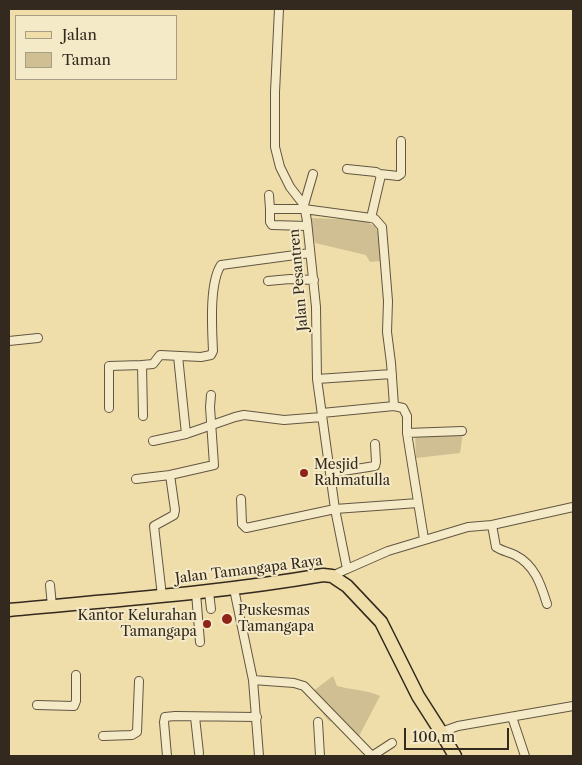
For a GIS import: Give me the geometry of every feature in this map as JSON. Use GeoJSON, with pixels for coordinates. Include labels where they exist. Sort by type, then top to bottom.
{"type":"FeatureCollection","features":[{"type":"Feature","properties":{"kind":"main road","name":"Jalan Tamangapa Raya"},"geometry":{"type":"LineString","coordinates":[[9,610],[202,592],[323,575],[332,576],[347,586],[381,622],[418,696],[454,756]]}},
{"type":"Feature","properties":{"kind":"street","name":"Jalan Pesantren"},"geometry":{"type":"LineString","coordinates":[[280,9],[275,92],[275,148],[280,167],[290,187],[304,207],[314,280],[317,379],[335,508],[347,569]]}},
{"type":"Feature","properties":{"kind":"street"},"geometry":{"type":"LineString","coordinates":[[347,169],[398,176],[402,174],[401,141]]}},
{"type":"Feature","properties":{"kind":"street"},"geometry":{"type":"LineString","coordinates":[[304,207],[313,174]]}},
{"type":"Feature","properties":{"kind":"street"},"geometry":{"type":"LineString","coordinates":[[372,218],[381,177],[380,174]]}},
{"type":"Feature","properties":{"kind":"street"},"geometry":{"type":"LineString","coordinates":[[269,195],[270,222],[272,225],[307,226]]}},
{"type":"Feature","properties":{"kind":"street"},"geometry":{"type":"LineString","coordinates":[[270,209],[304,207],[372,218],[382,228],[388,301],[386,332],[394,406]]}},
{"type":"Feature","properties":{"kind":"street"},"geometry":{"type":"LineString","coordinates":[[109,408],[109,366],[153,364],[160,355],[200,357],[211,355],[213,351],[212,304],[220,265],[310,253]]}},
{"type":"Feature","properties":{"kind":"street"},"geometry":{"type":"LineString","coordinates":[[268,281],[290,279],[314,280]]}},
{"type":"Feature","properties":{"kind":"street"},"geometry":{"type":"LineString","coordinates":[[9,340],[38,338]]}},
{"type":"Feature","properties":{"kind":"street"},"geometry":{"type":"LineString","coordinates":[[178,356],[186,434]]}},
{"type":"Feature","properties":{"kind":"street"},"geometry":{"type":"LineString","coordinates":[[142,365],[143,416]]}},
{"type":"Feature","properties":{"kind":"street"},"geometry":{"type":"LineString","coordinates":[[317,379],[392,374]]}},
{"type":"Feature","properties":{"kind":"street"},"geometry":{"type":"LineString","coordinates":[[136,479],[170,475],[214,465],[210,407],[211,395]]}},
{"type":"Feature","properties":{"kind":"street"},"geometry":{"type":"LineString","coordinates":[[153,441],[186,434],[244,415],[284,420],[400,406],[406,411],[407,433],[424,539]]}},
{"type":"Feature","properties":{"kind":"street"},"geometry":{"type":"LineString","coordinates":[[407,433],[462,431]]}},
{"type":"Feature","properties":{"kind":"street"},"geometry":{"type":"LineString","coordinates":[[330,473],[374,466],[376,462],[375,444]]}},
{"type":"Feature","properties":{"kind":"street"},"geometry":{"type":"LineString","coordinates":[[162,596],[154,526],[174,515],[170,475]]}},
{"type":"Feature","properties":{"kind":"street"},"geometry":{"type":"LineString","coordinates":[[241,499],[242,524],[246,528],[335,508],[418,503]]}},
{"type":"Feature","properties":{"kind":"street"},"geometry":{"type":"LineString","coordinates":[[332,576],[388,551],[468,526],[492,525],[573,506]]}},
{"type":"Feature","properties":{"kind":"street"},"geometry":{"type":"LineString","coordinates":[[492,525],[496,548],[516,556],[533,570],[540,582],[547,604]]}},
{"type":"Feature","properties":{"kind":"street"},"geometry":{"type":"LineString","coordinates":[[50,585],[52,606]]}},
{"type":"Feature","properties":{"kind":"street"},"geometry":{"type":"LineString","coordinates":[[234,588],[253,680],[259,756]]}},
{"type":"Feature","properties":{"kind":"street"},"geometry":{"type":"LineString","coordinates":[[202,592],[211,608]]}},
{"type":"Feature","properties":{"kind":"street"},"geometry":{"type":"LineString","coordinates":[[200,642],[202,592]]}},
{"type":"Feature","properties":{"kind":"street"},"geometry":{"type":"LineString","coordinates":[[37,705],[74,706],[76,701],[76,675]]}},
{"type":"Feature","properties":{"kind":"street"},"geometry":{"type":"LineString","coordinates":[[253,680],[294,683],[304,686],[372,756],[392,743]]}},
{"type":"Feature","properties":{"kind":"street"},"geometry":{"type":"LineString","coordinates":[[104,736],[132,735],[135,733],[139,681]]}},
{"type":"Feature","properties":{"kind":"street"},"geometry":{"type":"LineString","coordinates":[[441,732],[458,726],[573,706]]}},
{"type":"Feature","properties":{"kind":"street"},"geometry":{"type":"LineString","coordinates":[[512,716],[525,756]]}},
{"type":"Feature","properties":{"kind":"street"},"geometry":{"type":"LineString","coordinates":[[167,756],[165,717],[257,717]]}},
{"type":"Feature","properties":{"kind":"street"},"geometry":{"type":"LineString","coordinates":[[195,717],[199,753]]}},
{"type":"Feature","properties":{"kind":"street"},"geometry":{"type":"LineString","coordinates":[[318,722],[320,756]]}},
{"type":"Feature","properties":{"kind":"green space"},"geometry":{"type":"Polygon","coordinates":[[[310,218],[362,220],[375,226],[379,236],[381,261],[370,262],[366,255],[315,243],[310,218]]]}},
{"type":"Feature","properties":{"kind":"green space"},"geometry":{"type":"Polygon","coordinates":[[[463,432],[460,453],[416,458],[415,433],[463,432]]]}},
{"type":"Feature","properties":{"kind":"green space"},"geometry":{"type":"Polygon","coordinates":[[[333,676],[337,686],[370,692],[380,696],[359,736],[328,720],[308,695],[333,676]]]}},
{"type":"Feature","properties":{"kind":"place","name":"Mesjid Rahmatulla"},"geometry":{"type":"Point","coordinates":[304,473]}},
{"type":"Feature","properties":{"kind":"place","name":"Puskesmas Tamangapa"},"geometry":{"type":"Point","coordinates":[227,619]}},
{"type":"Feature","properties":{"kind":"place","name":"Kantor Kelurahan Tamangapa"},"geometry":{"type":"Point","coordinates":[207,624]}}]}
